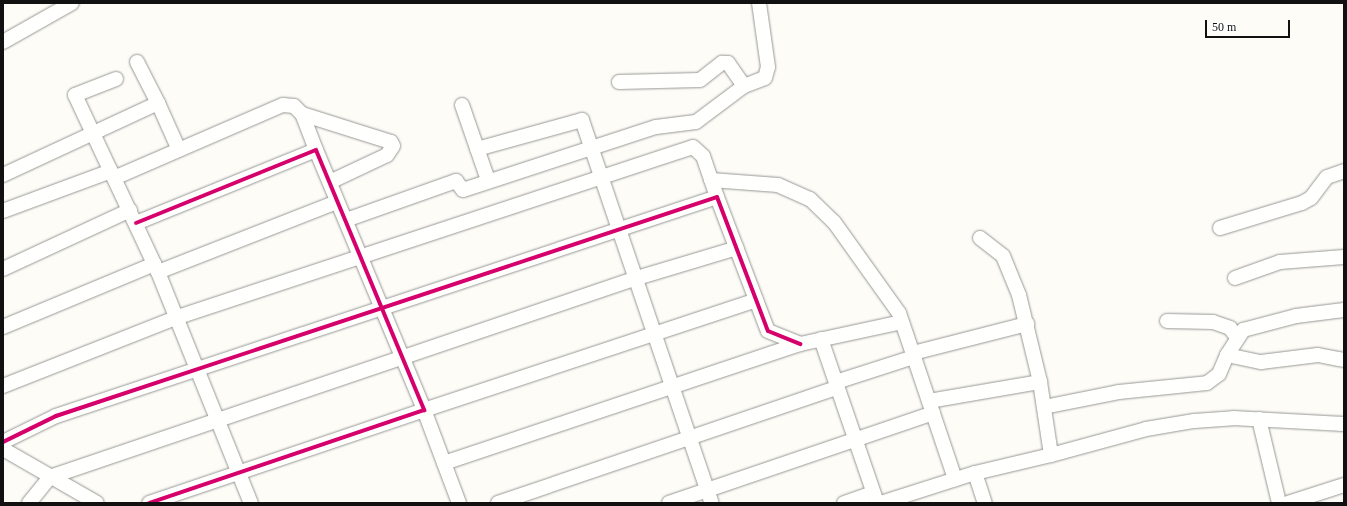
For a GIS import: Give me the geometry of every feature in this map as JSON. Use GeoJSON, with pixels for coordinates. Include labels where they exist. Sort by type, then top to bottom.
{"type":"FeatureCollection","features":[{"type":"Feature","properties":{"kind":"street"},"geometry":{"type":"LineString","coordinates":[[3,42],[72,3]]}},
{"type":"Feature","properties":{"kind":"street"},"geometry":{"type":"LineString","coordinates":[[346,220],[456,181],[462,190],[488,180],[656,127],[696,122],[744,86],[762,81],[768,67],[759,3]]}},
{"type":"Feature","properties":{"kind":"street"},"geometry":{"type":"LineString","coordinates":[[137,62],[158,103],[179,150]]}},
{"type":"Feature","properties":{"kind":"street"},"geometry":{"type":"LineString","coordinates":[[620,82],[700,80],[722,63],[728,63],[744,86]]}},
{"type":"Feature","properties":{"kind":"street"},"geometry":{"type":"LineString","coordinates":[[116,79],[75,95],[133,216],[178,317],[251,503]]}},
{"type":"Feature","properties":{"kind":"street"},"geometry":{"type":"LineString","coordinates":[[3,175],[92,131],[158,103]]}},
{"type":"Feature","properties":{"kind":"street"},"geometry":{"type":"LineString","coordinates":[[3,211],[179,150],[283,105],[294,106],[302,114],[424,410],[459,503]]}},
{"type":"Feature","properties":{"kind":"street"},"geometry":{"type":"LineString","coordinates":[[462,105],[488,180]]}},
{"type":"Feature","properties":{"kind":"street"},"geometry":{"type":"LineString","coordinates":[[302,114],[391,142],[393,146],[387,155],[330,182]]}},
{"type":"Feature","properties":{"kind":"street"},"geometry":{"type":"LineString","coordinates":[[477,149],[582,120],[656,332],[710,497]]}},
{"type":"Feature","properties":{"kind":"street"},"geometry":{"type":"LineString","coordinates":[[3,386],[178,317],[693,146],[702,156],[768,331],[800,344]]}},
{"type":"Feature","properties":{"kind":"street"},"geometry":{"type":"LineString","coordinates":[[3,269],[133,216],[316,150]]}},
{"type":"Feature","properties":{"kind":"street"},"geometry":{"type":"LineString","coordinates":[[1220,228],[1302,203],[1311,198],[1327,177],[1344,172]]}},
{"type":"Feature","properties":{"kind":"street"},"geometry":{"type":"LineString","coordinates":[[711,180],[778,185],[810,199],[834,222],[902,322],[955,479]]}},
{"type":"Feature","properties":{"kind":"street"},"geometry":{"type":"LineString","coordinates":[[3,442],[56,416],[619,227],[717,197]]}},
{"type":"Feature","properties":{"kind":"street"},"geometry":{"type":"LineString","coordinates":[[3,327],[156,268],[337,202]]}},
{"type":"Feature","properties":{"kind":"street"},"geometry":{"type":"LineString","coordinates":[[980,238],[1003,256],[1027,324],[1040,382],[1052,455]]}},
{"type":"Feature","properties":{"kind":"street"},"geometry":{"type":"LineString","coordinates":[[29,503],[50,477],[637,278],[737,248]]}},
{"type":"Feature","properties":{"kind":"street"},"geometry":{"type":"LineString","coordinates":[[1235,278],[1280,262],[1344,258]]}},
{"type":"Feature","properties":{"kind":"street"},"geometry":{"type":"LineString","coordinates":[[149,503],[656,332],[756,300]]}},
{"type":"Feature","properties":{"kind":"street"},"geometry":{"type":"LineString","coordinates":[[1044,407],[1120,392],[1207,383],[1219,374],[1236,336],[1243,330],[1271,322],[1344,310]]}},
{"type":"Feature","properties":{"kind":"street"},"geometry":{"type":"LineString","coordinates":[[1167,320],[1214,322],[1230,328],[1236,336]]}},
{"type":"Feature","properties":{"kind":"street"},"geometry":{"type":"LineString","coordinates":[[444,463],[800,344],[902,322]]}},
{"type":"Feature","properties":{"kind":"street"},"geometry":{"type":"LineString","coordinates":[[498,503],[690,438],[837,385],[913,355],[1027,324]]}},
{"type":"Feature","properties":{"kind":"street"},"geometry":{"type":"LineString","coordinates":[[821,339],[877,500]]}},
{"type":"Feature","properties":{"kind":"street"},"geometry":{"type":"LineString","coordinates":[[1227,355],[1261,362],[1318,355],[1344,360]]}},
{"type":"Feature","properties":{"kind":"street"},"geometry":{"type":"LineString","coordinates":[[669,503],[710,497],[856,440],[931,407],[1040,382]]}},
{"type":"Feature","properties":{"kind":"street"},"geometry":{"type":"LineString","coordinates":[[1259,419],[1279,503]]}},
{"type":"Feature","properties":{"kind":"street"},"geometry":{"type":"LineString","coordinates":[[844,503],[877,500],[974,473],[1052,455],[1146,429],[1194,421],[1259,419],[1344,424]]}},
{"type":"Feature","properties":{"kind":"street"},"geometry":{"type":"LineString","coordinates":[[3,449],[50,477],[99,503]]}},
{"type":"Feature","properties":{"kind":"street"},"geometry":{"type":"LineString","coordinates":[[974,473],[985,503]]}},
{"type":"Feature","properties":{"kind":"street"},"geometry":{"type":"LineString","coordinates":[[1288,503],[1344,485]]}},
{"type":"Feature","properties":{"kind":"cycle path"},"geometry":{"type":"LineString","coordinates":[[136,223],[316,150],[424,410],[149,503]]}},
{"type":"Feature","properties":{"kind":"cycle path"},"geometry":{"type":"LineString","coordinates":[[3,442],[56,416],[717,197],[768,331],[800,344]]}}]}
